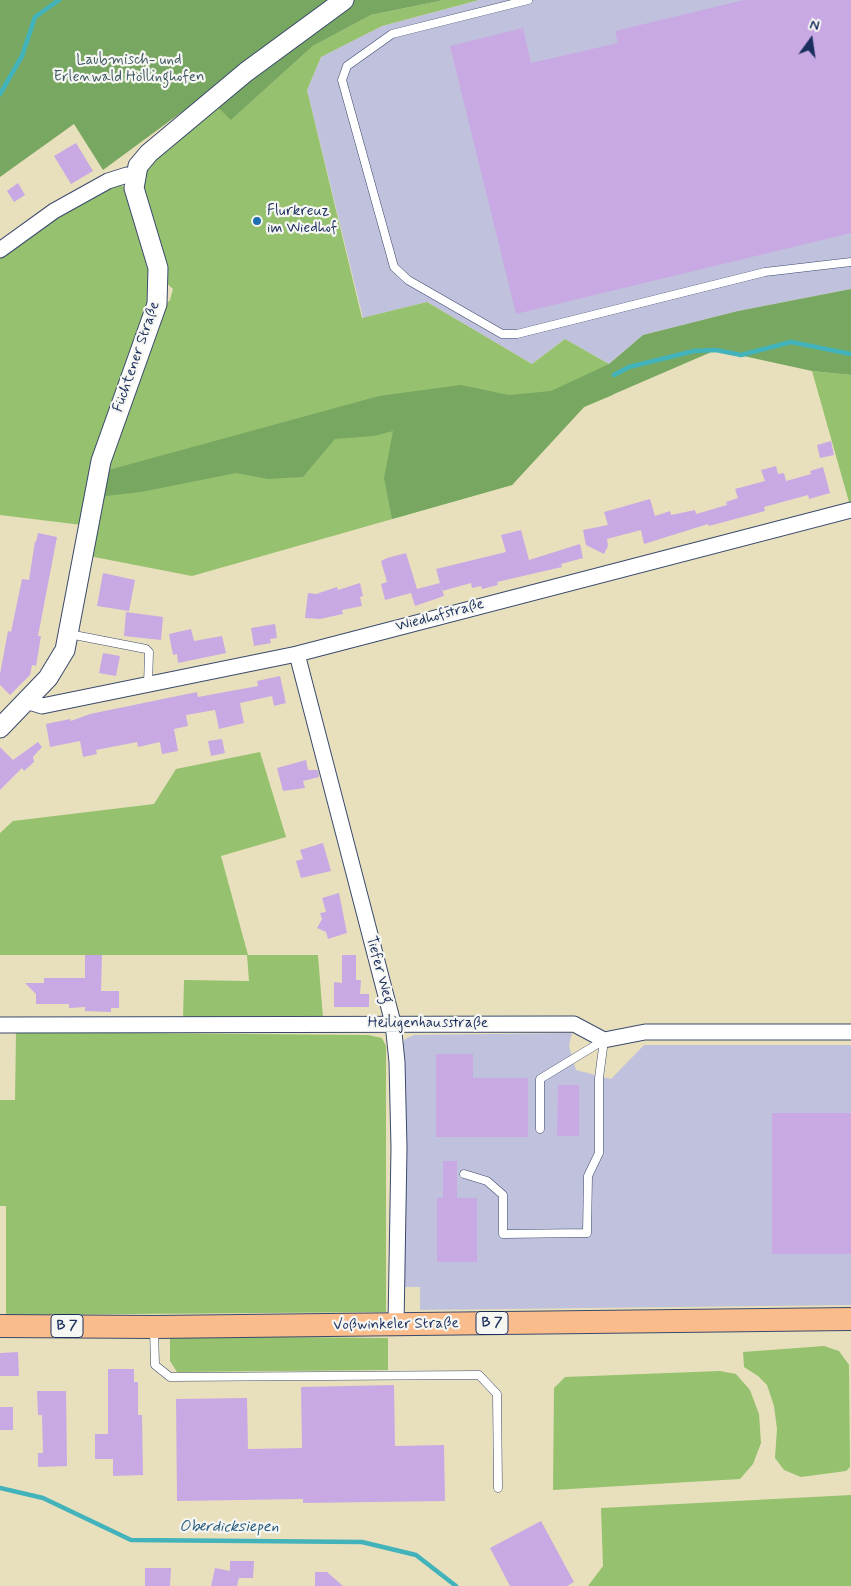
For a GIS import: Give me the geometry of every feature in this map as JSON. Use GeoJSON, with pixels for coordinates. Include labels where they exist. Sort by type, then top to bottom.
{"type":"FeatureCollection","features":[{"type":"Feature","properties":{"kind":"main road","name":"Voßwinkeler Straße"},"geometry":{"type":"LineString","coordinates":[[0,1326],[154,1327],[851,1319]]}},
{"type":"Feature","properties":{"kind":"street"},"geometry":{"type":"LineString","coordinates":[[0,250],[54,212],[108,181],[127,175],[135,177],[138,166],[149,153],[246,72],[344,0]]}},
{"type":"Feature","properties":{"kind":"street","name":"Füchtener Straße"},"geometry":{"type":"LineString","coordinates":[[0,728],[59,663],[69,634],[101,461],[158,304],[158,268],[137,204],[134,188],[135,177]]}},
{"type":"Feature","properties":{"kind":"street","name":"Wiedhofstraße"},"geometry":{"type":"LineString","coordinates":[[26,701],[42,706],[297,654],[851,510]]}},
{"type":"Feature","properties":{"kind":"street","name":"Tiefer Weg"},"geometry":{"type":"LineString","coordinates":[[297,654],[393,1023],[397,1062],[400,1148],[396,1325]]}},
{"type":"Feature","properties":{"kind":"street","name":"Heiligenhausstraße"},"geometry":{"type":"LineString","coordinates":[[0,1025],[574,1024],[604,1040]]}},
{"type":"Feature","properties":{"kind":"street"},"geometry":{"type":"LineString","coordinates":[[604,1040],[645,1032],[851,1032]]}},
{"type":"Feature","properties":{"kind":"lane"},"geometry":{"type":"LineString","coordinates":[[528,0],[392,34],[347,66],[342,80],[394,267],[408,280],[502,334],[517,334],[765,272],[851,262]]}},
{"type":"Feature","properties":{"kind":"lane"},"geometry":{"type":"LineString","coordinates":[[69,634],[146,648],[149,652],[148,685]]}},
{"type":"Feature","properties":{"kind":"lane"},"geometry":{"type":"LineString","coordinates":[[540,1129],[540,1079],[604,1040]]}},
{"type":"Feature","properties":{"kind":"lane"},"geometry":{"type":"LineString","coordinates":[[464,1174],[487,1181],[502,1195],[503,1234],[587,1233],[588,1176],[599,1153],[599,1078],[604,1040]]}},
{"type":"Feature","properties":{"kind":"lane"},"geometry":{"type":"LineString","coordinates":[[154,1327],[155,1365],[170,1378],[479,1375],[497,1394],[498,1488]]}},
{"type":"Feature","properties":{"kind":"shaded area"},"geometry":{"type":"Polygon","coordinates":[[[479,0],[851,0],[851,289],[738,311],[643,335],[609,364],[565,339],[532,364],[427,302],[363,318],[307,90],[321,57],[382,26],[479,0]]]}},
{"type":"Feature","properties":{"kind":"shaded area"},"geometry":{"type":"Polygon","coordinates":[[[572,1033],[569,1046],[576,1070],[611,1079],[644,1045],[851,1045],[851,1305],[420,1310],[420,1287],[403,1287],[402,1045],[405,1039],[414,1035],[572,1033]]]}},
{"type":"Feature","properties":{"kind":"green space","name":"Laubmisch- und Erlenwald Höllinghofen"},"geometry":{"type":"Polygon","coordinates":[[[0,0],[444,0],[371,15],[313,46],[231,120],[205,95],[103,170],[74,124],[0,177],[0,0]]]}},
{"type":"Feature","properties":{"kind":"green space"},"geometry":{"type":"Polygon","coordinates":[[[444,0],[479,0],[382,26],[321,57],[307,90],[362,318],[427,302],[532,364],[565,339],[609,364],[613,395],[584,407],[512,485],[192,576],[89,556],[97,497],[164,306],[170,300],[173,289],[165,282],[141,195],[146,171],[153,157],[215,105],[232,119],[313,46],[371,15],[444,0]]]}},
{"type":"Feature","properties":{"kind":"green space"},"geometry":{"type":"Polygon","coordinates":[[[120,184],[126,189],[148,260],[150,302],[82,525],[0,515],[0,255],[16,242],[106,186],[120,184]]]}},
{"type":"Feature","properties":{"kind":"green space"},"geometry":{"type":"Polygon","coordinates":[[[851,289],[851,375],[812,371],[716,350],[584,407],[512,485],[392,519],[384,478],[393,431],[374,436],[335,439],[303,477],[268,479],[236,473],[141,492],[97,497],[105,471],[379,396],[461,385],[509,395],[551,391],[609,364],[643,335],[738,311],[851,289]]]}},
{"type":"Feature","properties":{"kind":"green space"},"geometry":{"type":"Polygon","coordinates":[[[812,371],[851,375],[851,504],[849,502],[812,371]]]}},
{"type":"Feature","properties":{"kind":"green space"},"geometry":{"type":"Polygon","coordinates":[[[260,752],[286,837],[221,856],[248,955],[318,955],[323,1018],[183,1019],[184,980],[249,981],[247,955],[0,955],[0,833],[13,821],[154,804],[176,769],[260,752]]]}},
{"type":"Feature","properties":{"kind":"green space"},"geometry":{"type":"Polygon","coordinates":[[[16,1032],[368,1035],[382,1038],[386,1046],[386,1312],[6,1315],[6,1206],[0,1206],[0,1100],[15,1100],[16,1032]]]}},
{"type":"Feature","properties":{"kind":"green space"},"geometry":{"type":"Polygon","coordinates":[[[170,1336],[388,1338],[388,1370],[177,1372],[170,1361],[170,1336]]]}},
{"type":"Feature","properties":{"kind":"green space"},"geometry":{"type":"Polygon","coordinates":[[[824,1346],[839,1351],[849,1365],[850,1467],[846,1471],[801,1477],[784,1470],[775,1458],[777,1429],[774,1406],[767,1385],[758,1376],[744,1367],[743,1352],[824,1346]]]}},
{"type":"Feature","properties":{"kind":"green space"},"geometry":{"type":"Polygon","coordinates":[[[720,1371],[736,1374],[750,1390],[759,1414],[761,1443],[753,1464],[740,1479],[553,1490],[554,1388],[565,1377],[720,1371]]]}},
{"type":"Feature","properties":{"kind":"green space"},"geometry":{"type":"Polygon","coordinates":[[[851,1495],[851,1586],[588,1586],[603,1566],[601,1508],[851,1495]]]}},
{"type":"Feature","properties":{"kind":"building"},"geometry":{"type":"Polygon","coordinates":[[[744,0],[851,0],[851,233],[516,314],[450,46],[523,28],[531,63],[618,43],[615,31],[744,0]]]}},
{"type":"Feature","properties":{"kind":"building"},"geometry":{"type":"Polygon","coordinates":[[[76,143],[93,171],[71,184],[54,156],[76,143]]]}},
{"type":"Feature","properties":{"kind":"building"},"geometry":{"type":"Polygon","coordinates":[[[18,183],[25,195],[14,202],[7,191],[18,183]]]}},
{"type":"Feature","properties":{"kind":"building"},"geometry":{"type":"Polygon","coordinates":[[[831,441],[834,455],[820,458],[817,445],[831,441]]]}},
{"type":"Feature","properties":{"kind":"building"},"geometry":{"type":"Polygon","coordinates":[[[776,466],[778,474],[784,473],[786,481],[811,474],[810,471],[823,467],[830,493],[809,499],[808,495],[764,507],[765,511],[709,526],[708,524],[644,544],[641,530],[607,539],[608,546],[604,554],[586,545],[583,530],[608,525],[604,512],[650,499],[655,516],[670,511],[671,515],[695,510],[696,514],[727,505],[726,502],[738,498],[735,489],[765,481],[761,470],[776,466]]]}},
{"type":"Feature","properties":{"kind":"building"},"geometry":{"type":"Polygon","coordinates":[[[521,530],[529,560],[580,544],[583,558],[561,564],[562,567],[497,582],[498,585],[482,589],[481,586],[472,588],[471,583],[443,591],[444,596],[415,606],[411,593],[385,600],[381,584],[387,582],[381,561],[406,553],[417,589],[440,583],[436,569],[506,552],[501,535],[521,530]]]}},
{"type":"Feature","properties":{"kind":"building"},"geometry":{"type":"Polygon","coordinates":[[[38,533],[57,537],[38,636],[41,636],[36,666],[32,665],[30,675],[10,695],[0,685],[0,674],[8,631],[11,632],[22,579],[29,580],[38,533]]]}},
{"type":"Feature","properties":{"kind":"building"},"geometry":{"type":"Polygon","coordinates":[[[103,573],[135,580],[129,611],[97,606],[103,573]]]}},
{"type":"Feature","properties":{"kind":"building"},"geometry":{"type":"Polygon","coordinates":[[[360,583],[363,596],[360,597],[362,606],[342,610],[343,614],[320,619],[305,618],[308,593],[316,594],[337,587],[338,590],[360,583]]]}},
{"type":"Feature","properties":{"kind":"building"},"geometry":{"type":"Polygon","coordinates":[[[126,612],[163,617],[161,640],[124,636],[126,612]]]}},
{"type":"Feature","properties":{"kind":"building"},"geometry":{"type":"Polygon","coordinates":[[[275,624],[277,638],[270,639],[271,643],[254,646],[251,628],[275,624]]]}},
{"type":"Feature","properties":{"kind":"building"},"geometry":{"type":"Polygon","coordinates":[[[191,629],[194,641],[222,636],[226,653],[178,663],[177,654],[173,655],[169,634],[191,629]]]}},
{"type":"Feature","properties":{"kind":"building"},"geometry":{"type":"Polygon","coordinates":[[[103,653],[120,656],[116,676],[99,673],[103,653]]]}},
{"type":"Feature","properties":{"kind":"building"},"geometry":{"type":"Polygon","coordinates":[[[280,676],[286,703],[274,706],[272,696],[240,703],[244,723],[219,729],[215,710],[186,715],[188,726],[174,729],[178,751],[162,754],[160,742],[138,747],[137,742],[96,750],[97,754],[83,757],[80,741],[50,747],[46,724],[70,719],[71,721],[90,714],[197,692],[198,697],[258,686],[257,681],[280,676]]]}},
{"type":"Feature","properties":{"kind":"building"},"geometry":{"type":"Polygon","coordinates":[[[222,739],[225,753],[211,756],[208,741],[222,739]]]}},
{"type":"Feature","properties":{"kind":"building"},"geometry":{"type":"Polygon","coordinates":[[[38,742],[42,747],[33,757],[34,762],[24,771],[22,768],[0,790],[0,747],[13,760],[38,742]]]}},
{"type":"Feature","properties":{"kind":"building"},"geometry":{"type":"Polygon","coordinates":[[[306,760],[308,770],[318,770],[319,777],[303,781],[305,788],[283,791],[277,768],[306,760]]]}},
{"type":"Feature","properties":{"kind":"building"},"geometry":{"type":"Polygon","coordinates":[[[323,843],[331,871],[301,878],[296,861],[303,859],[300,850],[323,843]]]}},
{"type":"Feature","properties":{"kind":"building"},"geometry":{"type":"Polygon","coordinates":[[[339,893],[347,933],[328,939],[326,932],[317,928],[322,919],[320,913],[326,912],[322,898],[339,893]]]}},
{"type":"Feature","properties":{"kind":"building"},"geometry":{"type":"Polygon","coordinates":[[[85,955],[102,955],[101,991],[119,991],[119,1008],[111,1008],[111,1012],[85,1011],[85,1007],[69,1008],[69,1004],[36,1004],[36,994],[25,983],[44,983],[44,978],[85,978],[85,955]]]}},
{"type":"Feature","properties":{"kind":"building"},"geometry":{"type":"Polygon","coordinates":[[[342,955],[356,955],[356,980],[361,980],[360,994],[369,994],[369,1007],[334,1007],[334,982],[342,983],[342,955]]]}},
{"type":"Feature","properties":{"kind":"building"},"geometry":{"type":"Polygon","coordinates":[[[436,1054],[473,1054],[473,1078],[528,1078],[528,1137],[436,1137],[436,1054]]]}},
{"type":"Feature","properties":{"kind":"building"},"geometry":{"type":"Polygon","coordinates":[[[558,1085],[579,1085],[579,1136],[557,1136],[558,1085]]]}},
{"type":"Feature","properties":{"kind":"building"},"geometry":{"type":"Polygon","coordinates":[[[772,1113],[851,1113],[851,1254],[772,1254],[772,1113]]]}},
{"type":"Feature","properties":{"kind":"building"},"geometry":{"type":"Polygon","coordinates":[[[443,1161],[457,1161],[457,1198],[477,1198],[477,1262],[437,1262],[437,1198],[443,1198],[443,1161]]]}},
{"type":"Feature","properties":{"kind":"building"},"geometry":{"type":"Polygon","coordinates":[[[18,1352],[19,1376],[0,1376],[0,1353],[18,1352]]]}},
{"type":"Feature","properties":{"kind":"building"},"geometry":{"type":"Polygon","coordinates":[[[108,1369],[134,1369],[134,1382],[138,1382],[138,1415],[142,1415],[143,1475],[113,1476],[113,1459],[95,1459],[95,1434],[108,1434],[108,1369]]]}},
{"type":"Feature","properties":{"kind":"building"},"geometry":{"type":"Polygon","coordinates":[[[394,1385],[395,1446],[444,1445],[445,1501],[303,1503],[303,1499],[177,1501],[176,1399],[247,1398],[248,1449],[302,1448],[301,1387],[394,1385]]]}},
{"type":"Feature","properties":{"kind":"building"},"geometry":{"type":"Polygon","coordinates":[[[37,1391],[66,1391],[67,1466],[38,1467],[38,1453],[43,1453],[42,1415],[38,1415],[37,1391]]]}},
{"type":"Feature","properties":{"kind":"building"},"geometry":{"type":"Polygon","coordinates":[[[0,1407],[13,1407],[13,1430],[0,1430],[0,1407]]]}},
{"type":"Feature","properties":{"kind":"building"},"geometry":{"type":"Polygon","coordinates":[[[541,1521],[574,1582],[567,1586],[510,1586],[490,1548],[541,1521]]]}},
{"type":"Feature","properties":{"kind":"building"},"geometry":{"type":"Polygon","coordinates":[[[230,1561],[254,1561],[253,1578],[239,1578],[237,1586],[211,1586],[215,1568],[230,1571],[230,1561]]]}},
{"type":"Feature","properties":{"kind":"building"},"geometry":{"type":"Polygon","coordinates":[[[145,1568],[171,1568],[170,1586],[145,1586],[145,1568]]]}},
{"type":"Feature","properties":{"kind":"building"},"geometry":{"type":"Polygon","coordinates":[[[315,1572],[327,1572],[343,1586],[315,1586],[315,1572]]]}},
{"type":"Feature","properties":{"kind":"waterway"},"geometry":{"type":"LineString","coordinates":[[0,94],[22,56],[35,17],[59,0]]}},
{"type":"Feature","properties":{"kind":"waterway"},"geometry":{"type":"LineString","coordinates":[[614,375],[629,367],[694,351],[716,350],[741,355],[791,342],[851,354]]}},
{"type":"Feature","properties":{"kind":"waterway","name":"Oberdicksiepen"},"geometry":{"type":"LineString","coordinates":[[0,1488],[43,1498],[131,1540],[362,1542],[416,1555],[456,1586]]}},
{"type":"Feature","properties":{"kind":"place","name":"Flurkreuz im Wiedhof"},"geometry":{"type":"Point","coordinates":[257,221]}}]}
